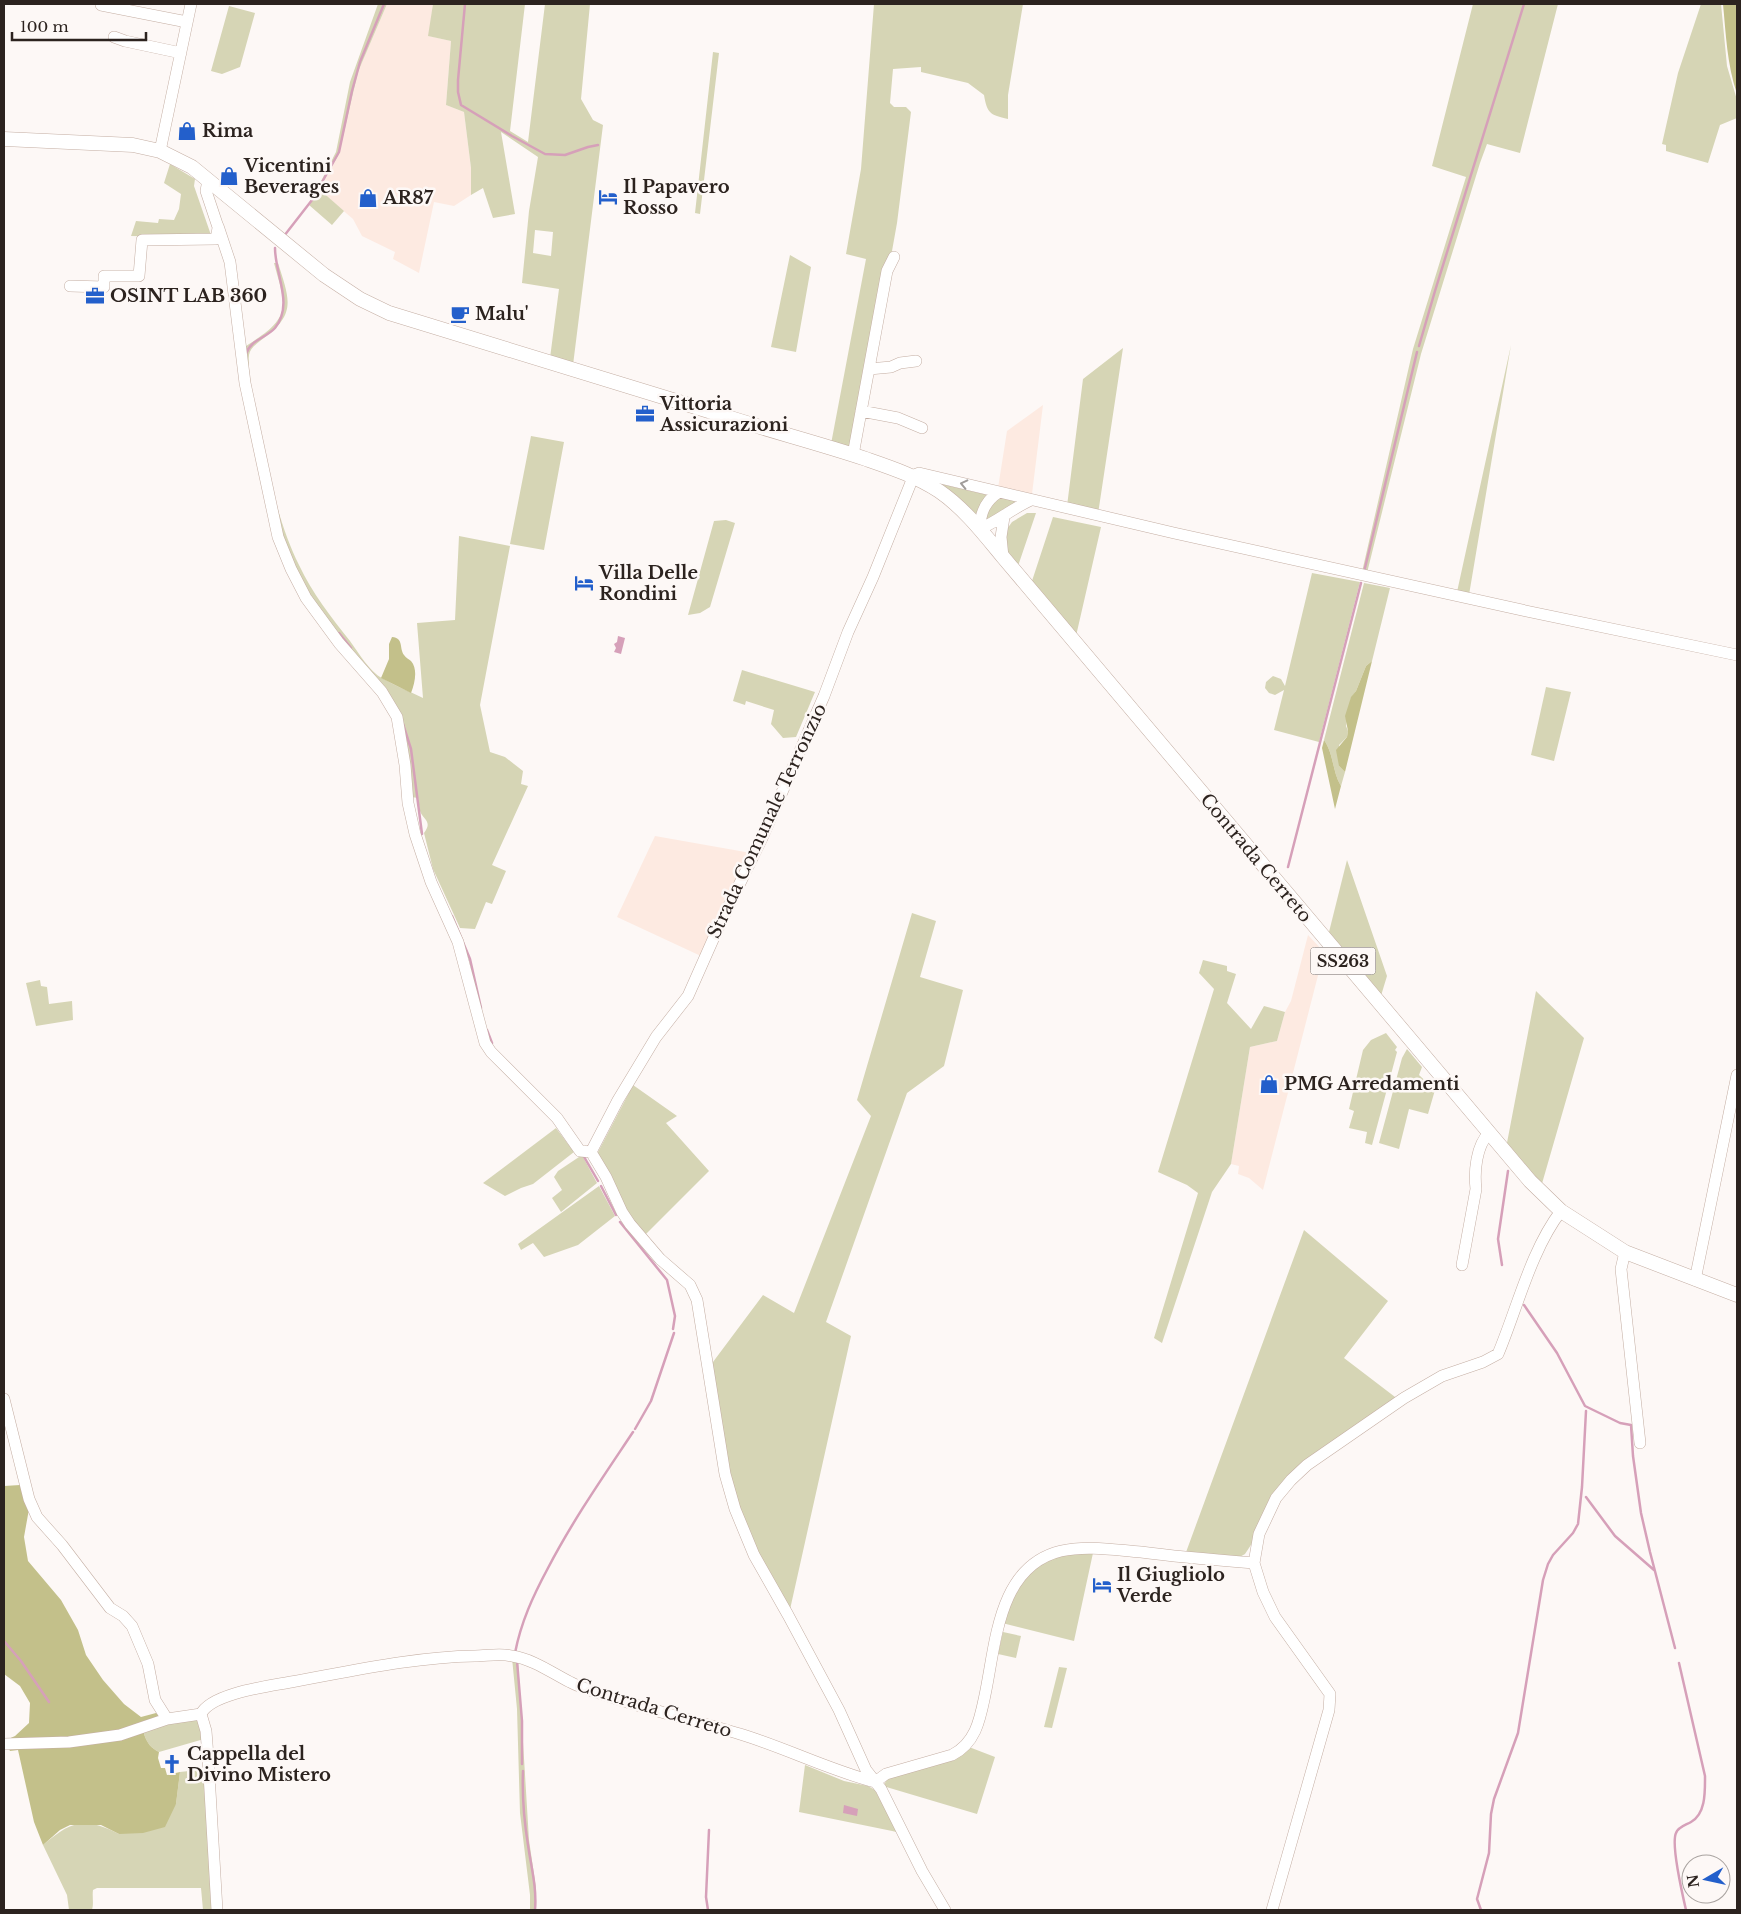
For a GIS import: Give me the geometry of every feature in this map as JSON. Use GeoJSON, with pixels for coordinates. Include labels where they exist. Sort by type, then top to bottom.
{"type":"FeatureCollection","features":[{"type":"Feature","properties":{"kind":"main road","name":"SS263"},"geometry":{"type":"LineString","coordinates":[[4,139],[133,145],[160,151],[192,167],[324,275],[360,299],[390,313],[752,426],[853,454],[914,475],[956,504],[1003,557]]}},
{"type":"Feature","properties":{"kind":"main road","name":"Contrada Cerreto"},"geometry":{"type":"LineString","coordinates":[[1003,557],[1530,1181],[1561,1211],[1625,1252],[1737,1295]]}},
{"type":"Feature","properties":{"kind":"street"},"geometry":{"type":"LineString","coordinates":[[160,151],[191,4]]}},
{"type":"Feature","properties":{"kind":"street"},"geometry":{"type":"LineString","coordinates":[[101,5],[187,22]]}},
{"type":"Feature","properties":{"kind":"street"},"geometry":{"type":"LineString","coordinates":[[114,37],[181,53]]}},
{"type":"Feature","properties":{"kind":"street"},"geometry":{"type":"LineString","coordinates":[[208,180],[206,191],[230,262],[245,383],[278,537],[290,569],[306,598],[382,692],[397,717],[406,765],[408,803],[416,834],[431,882],[458,942],[485,1043],[491,1052],[557,1118],[580,1151],[591,1152],[630,1224],[660,1259],[690,1285],[697,1300],[725,1474],[735,1509],[754,1555],[839,1710],[866,1770],[875,1782],[945,1910]]}},
{"type":"Feature","properties":{"kind":"street"},"geometry":{"type":"LineString","coordinates":[[70,286],[104,287],[104,276],[139,276],[142,240],[216,239],[218,227]]}},
{"type":"Feature","properties":{"kind":"street"},"geometry":{"type":"LineString","coordinates":[[853,454],[887,271],[894,257]]}},
{"type":"Feature","properties":{"kind":"street"},"geometry":{"type":"LineString","coordinates":[[869,370],[916,361]]}},
{"type":"Feature","properties":{"kind":"street"},"geometry":{"type":"LineString","coordinates":[[861,411],[898,418],[922,428]]}},
{"type":"Feature","properties":{"kind":"street"},"geometry":{"type":"LineString","coordinates":[[914,475],[920,473],[1526,611],[1737,655]]}},
{"type":"Feature","properties":{"kind":"street","name":"Strada Comunale Terronzio"},"geometry":{"type":"LineString","coordinates":[[591,1152],[618,1100],[656,1037],[688,996],[719,926],[762,838],[824,696],[848,632],[914,475]]}},
{"type":"Feature","properties":{"kind":"street"},"geometry":{"type":"LineString","coordinates":[[999,492],[985,505],[980,517],[980,529],[1004,517],[1018,506],[1032,500]]}},
{"type":"Feature","properties":{"kind":"street"},"geometry":{"type":"LineString","coordinates":[[1003,557],[1001,537],[1004,517]]}},
{"type":"Feature","properties":{"kind":"street"},"geometry":{"type":"LineString","coordinates":[[1695,1280],[1737,1075]]}},
{"type":"Feature","properties":{"kind":"street"},"geometry":{"type":"LineString","coordinates":[[1462,1265],[1476,1189],[1475,1178],[1482,1140],[1489,1133]]}},
{"type":"Feature","properties":{"kind":"street"},"geometry":{"type":"LineString","coordinates":[[1272,1910],[1329,1710],[1330,1694],[1275,1617],[1263,1592],[1254,1563],[1260,1534],[1276,1498],[1307,1464],[1404,1398],[1442,1376],[1483,1362],[1498,1354],[1538,1249],[1548,1228],[1561,1211]]}},
{"type":"Feature","properties":{"kind":"street"},"geometry":{"type":"LineString","coordinates":[[1625,1252],[1621,1269],[1640,1443]]}},
{"type":"Feature","properties":{"kind":"street"},"geometry":{"type":"LineString","coordinates":[[4,1399],[24,1484],[37,1517],[110,1608],[123,1616],[132,1626],[148,1664],[155,1700],[167,1719]]}},
{"type":"Feature","properties":{"kind":"street"},"geometry":{"type":"LineString","coordinates":[[875,1782],[886,1774],[952,1755],[972,1739],[983,1703],[1005,1602],[1018,1578],[1037,1561],[1062,1550],[1097,1548],[1254,1563]]}},
{"type":"Feature","properties":{"kind":"street","name":"Contrada Cerreto"},"geometry":{"type":"LineString","coordinates":[[4,1744],[70,1742],[120,1735],[167,1719],[201,1714],[213,1701],[275,1685],[403,1662],[457,1656],[511,1655],[545,1669],[572,1684],[632,1704],[740,1734],[804,1756],[847,1775],[875,1782]]}},
{"type":"Feature","properties":{"kind":"street"},"geometry":{"type":"LineString","coordinates":[[201,1714],[207,1749],[217,1910]]}},
{"type":"Feature","properties":{"kind":"shaded area"},"geometry":{"type":"Polygon","coordinates":[[[387,4],[433,4],[429,36],[451,41],[446,105],[464,112],[471,168],[471,195],[454,206],[434,202],[419,273],[393,259],[395,252],[362,236],[353,219],[319,190],[339,154],[358,72],[387,4]]]}},
{"type":"Feature","properties":{"kind":"shaded area"},"geometry":{"type":"Polygon","coordinates":[[[1723,4],[1737,4],[1737,94],[1729,61],[1723,4]]]}},
{"type":"Feature","properties":{"kind":"shaded area"},"geometry":{"type":"Polygon","coordinates":[[[1043,405],[1032,494],[998,488],[1007,431],[1043,405]]]}},
{"type":"Feature","properties":{"kind":"shaded area"},"geometry":{"type":"Polygon","coordinates":[[[618,636],[625,638],[621,654],[614,652],[616,648],[614,644],[617,642],[618,636]]]}},
{"type":"Feature","properties":{"kind":"shaded area"},"geometry":{"type":"Polygon","coordinates":[[[392,637],[400,641],[404,655],[415,668],[415,681],[411,693],[381,678],[389,659],[389,644],[392,637]]]}},
{"type":"Feature","properties":{"kind":"shaded area"},"geometry":{"type":"Polygon","coordinates":[[[1372,661],[1345,772],[1339,766],[1336,750],[1347,737],[1348,731],[1345,716],[1351,697],[1356,691],[1366,666],[1372,661]]]}},
{"type":"Feature","properties":{"kind":"shaded area"},"geometry":{"type":"Polygon","coordinates":[[[1324,740],[1330,751],[1341,786],[1335,809],[1322,748],[1324,740]]]}},
{"type":"Feature","properties":{"kind":"shaded area"},"geometry":{"type":"Polygon","coordinates":[[[655,836],[751,853],[703,957],[617,917],[655,836]]]}},
{"type":"Feature","properties":{"kind":"shaded area"},"geometry":{"type":"Polygon","coordinates":[[[1308,935],[1324,952],[1263,1190],[1249,1178],[1238,1174],[1239,1166],[1231,1164],[1250,1047],[1277,1041],[1285,1012],[1291,1001],[1308,935]]]}},
{"type":"Feature","properties":{"kind":"shaded area"},"geometry":{"type":"Polygon","coordinates":[[[20,1485],[29,1509],[24,1537],[28,1561],[61,1600],[78,1630],[86,1655],[103,1680],[124,1704],[141,1717],[156,1713],[169,1723],[147,1730],[144,1734],[150,1745],[159,1752],[158,1758],[161,1768],[165,1768],[167,1775],[180,1772],[176,1804],[165,1827],[143,1833],[119,1834],[101,1825],[70,1825],[60,1830],[43,1845],[34,1822],[18,1750],[10,1751],[4,1741],[15,1736],[29,1723],[30,1703],[20,1686],[4,1674],[4,1486],[20,1485]]]}},
{"type":"Feature","properties":{"kind":"shaded area"},"geometry":{"type":"Polygon","coordinates":[[[844,1805],[858,1809],[857,1816],[843,1813],[844,1805]]]}},
{"type":"Feature","properties":{"kind":"green space"},"geometry":{"type":"Polygon","coordinates":[[[378,4],[387,4],[358,72],[339,154],[319,189],[344,211],[332,225],[309,205],[319,191],[317,189],[336,152],[350,82],[378,4]]]}},
{"type":"Feature","properties":{"kind":"green space"},"geometry":{"type":"Polygon","coordinates":[[[433,4],[525,4],[510,131],[528,142],[545,4],[590,4],[581,99],[593,120],[603,125],[573,365],[550,358],[559,289],[522,283],[529,211],[538,157],[501,132],[515,214],[493,218],[483,188],[471,195],[471,168],[464,112],[446,105],[451,41],[428,36],[433,4]],[[535,230],[533,253],[551,256],[553,232],[535,230]]]}},
{"type":"Feature","properties":{"kind":"green space"},"geometry":{"type":"Polygon","coordinates":[[[874,4],[1023,4],[1008,95],[1008,119],[990,112],[986,106],[984,95],[968,83],[921,72],[921,67],[893,69],[890,103],[894,107],[906,107],[911,112],[897,223],[892,251],[887,262],[851,450],[831,444],[866,259],[846,254],[861,169],[874,4]]]}},
{"type":"Feature","properties":{"kind":"green space"},"geometry":{"type":"Polygon","coordinates":[[[1473,4],[1558,4],[1520,153],[1487,144],[1480,163],[1421,354],[1367,573],[1362,572],[1413,349],[1466,177],[1432,166],[1473,4]]]}},
{"type":"Feature","properties":{"kind":"green space"},"geometry":{"type":"Polygon","coordinates":[[[1701,4],[1721,4],[1727,66],[1737,100],[1737,118],[1720,125],[1708,163],[1666,151],[1666,145],[1662,144],[1678,73],[1701,4]]]}},
{"type":"Feature","properties":{"kind":"green space"},"geometry":{"type":"Polygon","coordinates":[[[229,6],[255,13],[240,67],[222,74],[211,71],[229,6]]]}},
{"type":"Feature","properties":{"kind":"green space"},"geometry":{"type":"Polygon","coordinates":[[[713,52],[719,53],[700,214],[695,213],[713,52]]]}},
{"type":"Feature","properties":{"kind":"green space"},"geometry":{"type":"Polygon","coordinates":[[[170,164],[195,179],[194,186],[212,238],[131,236],[136,221],[158,223],[159,219],[174,220],[179,209],[181,194],[164,183],[170,164]]]}},
{"type":"Feature","properties":{"kind":"green space"},"geometry":{"type":"Polygon","coordinates":[[[790,255],[811,267],[796,352],[771,347],[790,255]]]}},
{"type":"Feature","properties":{"kind":"green space"},"geometry":{"type":"Polygon","coordinates":[[[274,263],[278,263],[285,288],[287,306],[285,315],[272,332],[256,344],[249,355],[252,391],[270,479],[285,533],[304,575],[322,604],[369,667],[387,681],[423,698],[417,623],[455,620],[459,536],[510,546],[480,705],[490,752],[505,757],[523,771],[521,784],[528,786],[492,865],[506,871],[492,904],[486,902],[475,929],[460,928],[433,869],[424,833],[428,826],[421,814],[418,798],[411,797],[397,718],[303,588],[283,546],[242,349],[269,330],[280,317],[283,301],[274,263]]]}},
{"type":"Feature","properties":{"kind":"green space"},"geometry":{"type":"Polygon","coordinates":[[[1511,345],[1469,595],[1457,592],[1511,345]]]}},
{"type":"Feature","properties":{"kind":"green space"},"geometry":{"type":"Polygon","coordinates":[[[1123,348],[1098,514],[1067,506],[1083,379],[1123,348]]]}},
{"type":"Feature","properties":{"kind":"green space"},"geometry":{"type":"Polygon","coordinates":[[[531,436],[564,442],[544,550],[510,544],[531,436]]]}},
{"type":"Feature","properties":{"kind":"green space"},"geometry":{"type":"Polygon","coordinates":[[[941,484],[988,495],[978,517],[941,484]]]}},
{"type":"Feature","properties":{"kind":"green space"},"geometry":{"type":"Polygon","coordinates":[[[1002,496],[1018,500],[992,519],[984,520],[989,506],[1002,496]]]}},
{"type":"Feature","properties":{"kind":"green space"},"geometry":{"type":"Polygon","coordinates":[[[1027,513],[1036,513],[1017,569],[1006,554],[1007,529],[1012,522],[1027,513]]]}},
{"type":"Feature","properties":{"kind":"green space"},"geometry":{"type":"Polygon","coordinates":[[[1053,517],[1101,527],[1076,636],[1031,584],[1053,517]]]}},
{"type":"Feature","properties":{"kind":"green space"},"geometry":{"type":"Polygon","coordinates":[[[726,520],[735,523],[710,607],[700,613],[688,615],[714,521],[726,520]]]}},
{"type":"Feature","properties":{"kind":"green space"},"geometry":{"type":"Polygon","coordinates":[[[1312,573],[1360,582],[1319,742],[1274,730],[1284,690],[1275,695],[1269,693],[1265,688],[1266,682],[1273,676],[1281,679],[1285,686],[1312,573]]]}},
{"type":"Feature","properties":{"kind":"green space"},"geometry":{"type":"Polygon","coordinates":[[[1364,583],[1390,588],[1372,661],[1366,666],[1356,691],[1351,698],[1346,726],[1348,731],[1347,737],[1339,745],[1339,766],[1345,772],[1341,786],[1330,751],[1324,740],[1364,583]]]}},
{"type":"Feature","properties":{"kind":"green space"},"geometry":{"type":"Polygon","coordinates":[[[742,670],[815,692],[796,737],[783,738],[771,724],[774,710],[746,701],[745,705],[733,701],[742,670]]]}},
{"type":"Feature","properties":{"kind":"green space"},"geometry":{"type":"Polygon","coordinates":[[[1546,687],[1571,692],[1554,761],[1531,755],[1546,687]]]}},
{"type":"Feature","properties":{"kind":"green space"},"geometry":{"type":"Polygon","coordinates":[[[1347,860],[1387,976],[1380,999],[1328,936],[1347,860]]]}},
{"type":"Feature","properties":{"kind":"green space"},"geometry":{"type":"Polygon","coordinates":[[[912,913],[936,921],[920,977],[963,990],[944,1066],[907,1093],[826,1322],[851,1336],[789,1614],[752,1544],[729,1478],[710,1366],[763,1295],[794,1313],[871,1116],[857,1100],[912,913]]]}},
{"type":"Feature","properties":{"kind":"green space"},"geometry":{"type":"Polygon","coordinates":[[[1203,960],[1227,966],[1227,971],[1236,974],[1227,1003],[1251,1029],[1264,1006],[1285,1012],[1277,1041],[1250,1047],[1231,1164],[1212,1192],[1162,1343],[1154,1338],[1198,1193],[1187,1185],[1158,1172],[1214,989],[1199,973],[1203,960]]]}},
{"type":"Feature","properties":{"kind":"green space"},"geometry":{"type":"Polygon","coordinates":[[[40,980],[41,986],[47,987],[49,1004],[72,1001],[73,1020],[36,1026],[26,983],[40,980]]]}},
{"type":"Feature","properties":{"kind":"green space"},"geometry":{"type":"Polygon","coordinates":[[[1536,991],[1584,1038],[1541,1187],[1506,1148],[1536,991]]]}},
{"type":"Feature","properties":{"kind":"green space"},"geometry":{"type":"Polygon","coordinates":[[[1386,1033],[1397,1047],[1395,1050],[1397,1052],[1372,1145],[1365,1143],[1367,1132],[1349,1128],[1354,1111],[1349,1109],[1363,1050],[1371,1040],[1386,1033]]]}},
{"type":"Feature","properties":{"kind":"green space"},"geometry":{"type":"Polygon","coordinates":[[[1407,1049],[1422,1067],[1419,1075],[1435,1090],[1428,1114],[1409,1109],[1399,1149],[1379,1143],[1402,1058],[1407,1049]]]}},
{"type":"Feature","properties":{"kind":"green space"},"geometry":{"type":"Polygon","coordinates":[[[633,1085],[677,1116],[666,1123],[709,1171],[644,1236],[636,1226],[598,1157],[598,1152],[633,1085]]]}},
{"type":"Feature","properties":{"kind":"green space"},"geometry":{"type":"Polygon","coordinates":[[[556,1128],[574,1152],[533,1184],[505,1196],[483,1183],[556,1128]]]}},
{"type":"Feature","properties":{"kind":"green space"},"geometry":{"type":"Polygon","coordinates":[[[582,1155],[597,1183],[561,1212],[552,1198],[562,1190],[554,1177],[558,1171],[582,1155]]]}},
{"type":"Feature","properties":{"kind":"green space"},"geometry":{"type":"Polygon","coordinates":[[[599,1186],[615,1216],[578,1245],[544,1257],[533,1243],[521,1250],[518,1244],[599,1186]]]}},
{"type":"Feature","properties":{"kind":"green space"},"geometry":{"type":"Polygon","coordinates":[[[1304,1230],[1388,1301],[1344,1358],[1399,1400],[1303,1466],[1245,1554],[1238,1558],[1185,1555],[1304,1230]]]}},
{"type":"Feature","properties":{"kind":"green space"},"geometry":{"type":"Polygon","coordinates":[[[1069,1553],[1093,1553],[1074,1641],[1002,1623],[1015,1588],[1038,1565],[1069,1553]]]}},
{"type":"Feature","properties":{"kind":"green space"},"geometry":{"type":"Polygon","coordinates":[[[1003,1632],[1021,1636],[1016,1658],[998,1654],[1003,1632]]]}},
{"type":"Feature","properties":{"kind":"green space"},"geometry":{"type":"Polygon","coordinates":[[[512,1658],[518,1660],[529,1840],[536,1888],[536,1910],[530,1910],[530,1895],[520,1813],[517,1709],[512,1658]]]}},
{"type":"Feature","properties":{"kind":"green space"},"geometry":{"type":"Polygon","coordinates":[[[1059,1667],[1067,1668],[1052,1728],[1044,1727],[1059,1667]]]}},
{"type":"Feature","properties":{"kind":"green space"},"geometry":{"type":"Polygon","coordinates":[[[196,1720],[201,1724],[204,1739],[159,1752],[150,1745],[144,1734],[147,1730],[172,1722],[196,1720]]]}},
{"type":"Feature","properties":{"kind":"green space"},"geometry":{"type":"Polygon","coordinates":[[[969,1747],[995,1757],[977,1814],[883,1786],[888,1778],[954,1760],[969,1747]]]}},
{"type":"Feature","properties":{"kind":"green space"},"geometry":{"type":"Polygon","coordinates":[[[805,1765],[844,1781],[868,1786],[875,1790],[897,1832],[799,1812],[805,1765]]]}},
{"type":"Feature","properties":{"kind":"green space"},"geometry":{"type":"Polygon","coordinates":[[[206,1769],[215,1910],[203,1910],[201,1888],[97,1888],[93,1890],[92,1910],[69,1910],[67,1895],[43,1845],[70,1826],[78,1824],[96,1825],[119,1834],[176,1804],[180,1772],[206,1769]]]}},
{"type":"Feature","properties":{"kind":"waterway"},"geometry":{"type":"LineString","coordinates":[[284,236],[312,200],[339,152],[360,62],[384,4]]}},
{"type":"Feature","properties":{"kind":"waterway"},"geometry":{"type":"LineString","coordinates":[[465,4],[458,80],[461,105],[545,154],[565,155],[598,145]]}},
{"type":"Feature","properties":{"kind":"waterway"},"geometry":{"type":"LineString","coordinates":[[1419,346],[1524,4]]}},
{"type":"Feature","properties":{"kind":"waterway"},"geometry":{"type":"LineString","coordinates":[[246,354],[251,345],[275,328],[283,309],[282,289],[275,248]]}},
{"type":"Feature","properties":{"kind":"waterway"},"geometry":{"type":"LineString","coordinates":[[1364,572],[1417,352]]}},
{"type":"Feature","properties":{"kind":"waterway"},"geometry":{"type":"LineString","coordinates":[[1288,867],[1361,583]]}},
{"type":"Feature","properties":{"kind":"waterway"},"geometry":{"type":"LineString","coordinates":[[339,633],[351,648]]}},
{"type":"Feature","properties":{"kind":"waterway"},"geometry":{"type":"LineString","coordinates":[[403,724],[411,749],[422,834]]}},
{"type":"Feature","properties":{"kind":"waterway"},"geometry":{"type":"LineString","coordinates":[[452,916],[470,959],[481,1008]]}},
{"type":"Feature","properties":{"kind":"waterway"},"geometry":{"type":"LineString","coordinates":[[487,1030],[492,1043]]}},
{"type":"Feature","properties":{"kind":"waterway"},"geometry":{"type":"LineString","coordinates":[[583,1155],[598,1181]]}},
{"type":"Feature","properties":{"kind":"waterway"},"geometry":{"type":"LineString","coordinates":[[1502,1265],[1498,1239],[1508,1171]]}},
{"type":"Feature","properties":{"kind":"waterway"},"geometry":{"type":"LineString","coordinates":[[601,1186],[616,1215]]}},
{"type":"Feature","properties":{"kind":"waterway"},"geometry":{"type":"LineString","coordinates":[[620,1222],[667,1280],[675,1316],[673,1329]]}},
{"type":"Feature","properties":{"kind":"waterway"},"geometry":{"type":"LineString","coordinates":[[1524,1305],[1557,1353],[1585,1406],[1620,1423],[1631,1425],[1633,1456],[1641,1513],[1675,1648]]}},
{"type":"Feature","properties":{"kind":"waterway"},"geometry":{"type":"LineString","coordinates":[[635,1429],[651,1401],[674,1333]]}},
{"type":"Feature","properties":{"kind":"waterway"},"geometry":{"type":"LineString","coordinates":[[1481,1910],[1477,1899],[1489,1853],[1491,1814],[1494,1799],[1518,1733],[1543,1580],[1553,1555],[1573,1533],[1578,1524],[1586,1411]]}},
{"type":"Feature","properties":{"kind":"waterway"},"geometry":{"type":"LineString","coordinates":[[515,1653],[528,1609],[548,1568],[578,1516],[633,1432]]}},
{"type":"Feature","properties":{"kind":"waterway"},"geometry":{"type":"LineString","coordinates":[[1586,1497],[1615,1536],[1654,1570]]}},
{"type":"Feature","properties":{"kind":"waterway"},"geometry":{"type":"LineString","coordinates":[[4,1641],[21,1661],[49,1702]]}},
{"type":"Feature","properties":{"kind":"waterway"},"geometry":{"type":"LineString","coordinates":[[517,1661],[522,1721],[522,1764]]}},
{"type":"Feature","properties":{"kind":"waterway"},"geometry":{"type":"LineString","coordinates":[[1679,1663],[1705,1776],[1704,1802],[1700,1814],[1691,1822],[1678,1829],[1675,1839],[1678,1871],[1686,1910]]}},
{"type":"Feature","properties":{"kind":"waterway"},"geometry":{"type":"LineString","coordinates":[[523,1771],[524,1817],[534,1885],[535,1910]]}},
{"type":"Feature","properties":{"kind":"waterway"},"geometry":{"type":"LineString","coordinates":[[708,1910],[706,1897],[709,1830]]}},
{"type":"Feature","properties":{"kind":"place","name":"Rima"},"geometry":{"type":"Point","coordinates":[187,131]}},
{"type":"Feature","properties":{"kind":"place","name":"Vicentini Beverages"},"geometry":{"type":"Point","coordinates":[229,176]}},
{"type":"Feature","properties":{"kind":"place","name":"Il Papavero Rosso"},"geometry":{"type":"Point","coordinates":[608,197]}},
{"type":"Feature","properties":{"kind":"place","name":"AR87"},"geometry":{"type":"Point","coordinates":[368,198]}},
{"type":"Feature","properties":{"kind":"place","name":"OSINT LAB 360"},"geometry":{"type":"Point","coordinates":[95,296]}},
{"type":"Feature","properties":{"kind":"place","name":"Malu'"},"geometry":{"type":"Point","coordinates":[460,314]}},
{"type":"Feature","properties":{"kind":"place","name":"Vittoria Assicurazioni"},"geometry":{"type":"Point","coordinates":[645,414]}},
{"type":"Feature","properties":{"kind":"place","name":"Villa Delle Rondini"},"geometry":{"type":"Point","coordinates":[584,583]}},
{"type":"Feature","properties":{"kind":"place","name":"PMG Arredamenti"},"geometry":{"type":"Point","coordinates":[1269,1084]}},
{"type":"Feature","properties":{"kind":"place","name":"Il Giugliolo Verde"},"geometry":{"type":"Point","coordinates":[1102,1585]}},
{"type":"Feature","properties":{"kind":"place","name":"Cappella del Divino Mistero"},"geometry":{"type":"Point","coordinates":[172,1764]}}]}
